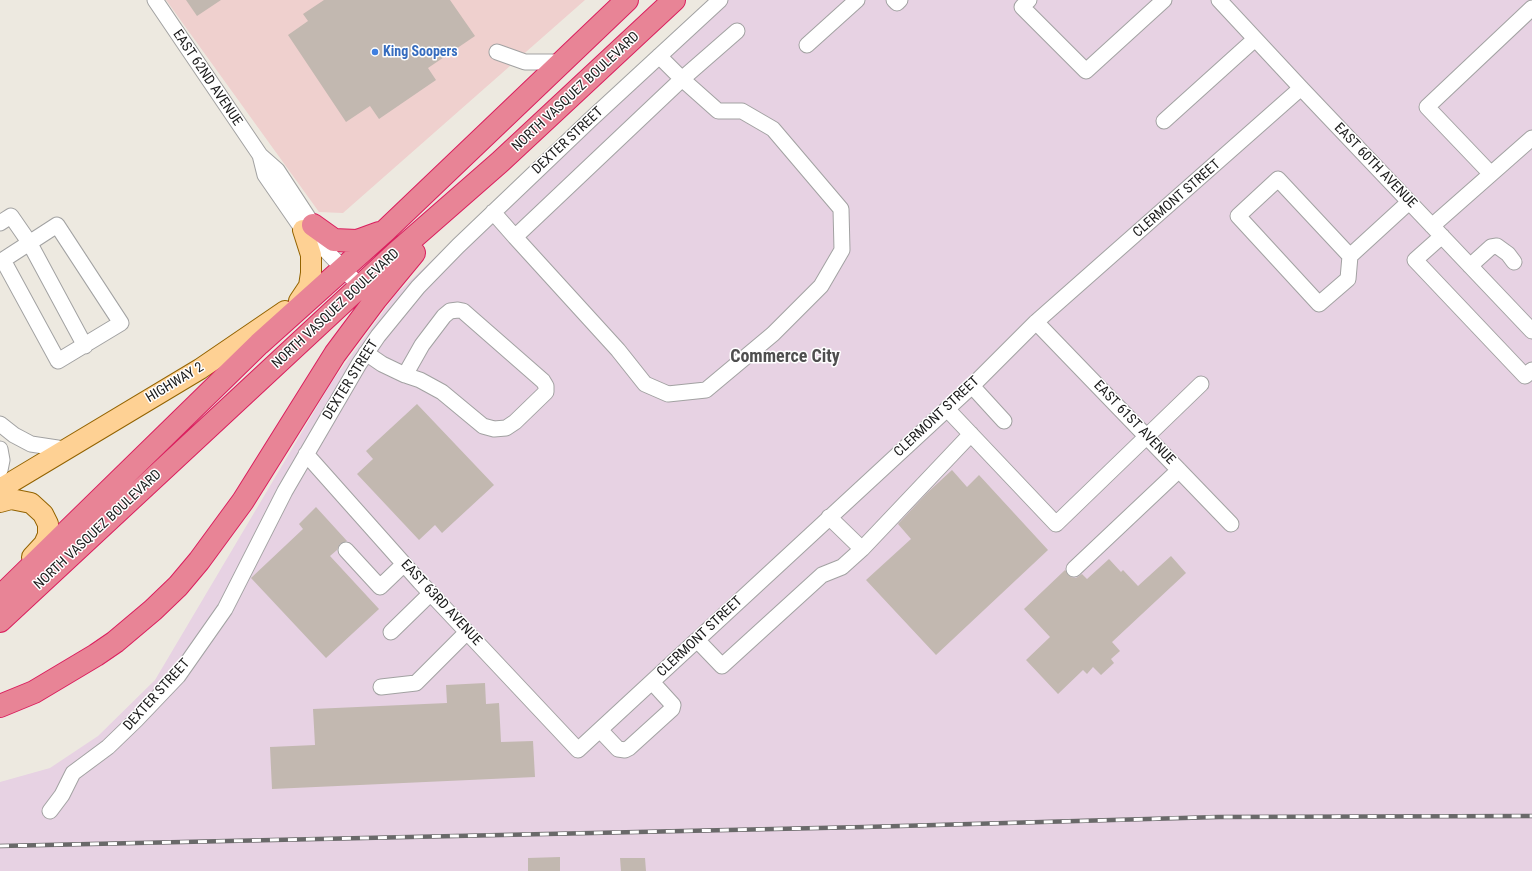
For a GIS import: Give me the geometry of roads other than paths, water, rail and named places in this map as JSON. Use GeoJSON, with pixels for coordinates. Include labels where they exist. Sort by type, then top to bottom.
{"type":"FeatureCollection","features":[{"type":"Feature","properties":{"kind":"highway","name":"NORTH VASQUEZ BOULEVARD"},"geometry":{"type":"LineString","coordinates":[[0,597],[248,354],[349,274],[386,230],[627,0]]}},
{"type":"Feature","properties":{"kind":"highway","name":"NORTH VASQUEZ BOULEVARD"},"geometry":{"type":"LineString","coordinates":[[0,621],[396,253],[500,162],[674,0]]}},
{"type":"Feature","properties":{"kind":"highway"},"geometry":{"type":"LineString","coordinates":[[0,706],[34,692],[96,656],[154,610],[178,586],[199,561],[243,501],[331,360],[376,299],[426,239],[500,162]]}},
{"type":"Feature","properties":{"kind":"highway"},"geometry":{"type":"LineString","coordinates":[[311,232],[334,240],[357,241],[386,230]]}},
{"type":"Feature","properties":{"kind":"main road"},"geometry":{"type":"LineString","coordinates":[[300,301],[309,286],[312,273],[311,232]]}},
{"type":"Feature","properties":{"kind":"main road","name":"HIGHWAY 2"},"geometry":{"type":"LineString","coordinates":[[0,488],[200,368],[300,301],[349,274]]}},
{"type":"Feature","properties":{"kind":"main road"},"geometry":{"type":"LineString","coordinates":[[0,594],[44,544],[48,535],[48,524],[23,474]]}},
{"type":"Feature","properties":{"kind":"main road"},"geometry":{"type":"LineString","coordinates":[[0,502],[11,499],[31,503],[43,514]]}},
{"type":"Feature","properties":{"kind":"street","name":"EAST 62ND AVENUE"},"geometry":{"type":"LineString","coordinates":[[154,0],[260,155],[277,170],[311,232],[349,274]]}},
{"type":"Feature","properties":{"kind":"street","name":"DEXTER STREET"},"geometry":{"type":"LineString","coordinates":[[50,811],[62,795],[73,773],[108,747],[178,676],[225,609],[285,491],[366,353],[418,287],[493,212],[720,0]]}},
{"type":"Feature","properties":{"kind":"street"},"geometry":{"type":"LineString","coordinates":[[894,0],[897,3],[900,0]]}},
{"type":"Feature","properties":{"kind":"street"},"geometry":{"type":"LineString","coordinates":[[1029,0],[1022,7],[1086,71],[1161,1]]}},
{"type":"Feature","properties":{"kind":"street","name":"EAST 60TH AVENUE"},"geometry":{"type":"LineString","coordinates":[[1219,0],[1532,331]]}},
{"type":"Feature","properties":{"kind":"street"},"geometry":{"type":"LineString","coordinates":[[807,45],[854,1]]}},
{"type":"Feature","properties":{"kind":"street"},"geometry":{"type":"LineString","coordinates":[[1491,174],[1427,107],[1532,8]]}},
{"type":"Feature","properties":{"kind":"street"},"geometry":{"type":"LineString","coordinates":[[515,237],[682,79],[737,31]]}},
{"type":"Feature","properties":{"kind":"street"},"geometry":{"type":"LineString","coordinates":[[1164,121],[1255,39]]}},
{"type":"Feature","properties":{"kind":"street"},"geometry":{"type":"LineString","coordinates":[[497,52],[525,62],[562,62]]}},
{"type":"Feature","properties":{"kind":"street"},"geometry":{"type":"LineString","coordinates":[[493,212],[618,350],[645,384],[668,394],[706,390],[773,334],[821,286],[842,250],[841,209],[773,129],[742,111],[718,111],[659,56]]}},
{"type":"Feature","properties":{"kind":"street","name":"CLERMONT STREET"},"geometry":{"type":"LineString","coordinates":[[578,750],[972,386],[1036,322],[1301,88]]}},
{"type":"Feature","properties":{"kind":"street"},"geometry":{"type":"LineString","coordinates":[[1532,138],[1491,174],[1437,231],[1415,260],[1525,376],[1532,370]]}},
{"type":"Feature","properties":{"kind":"street"},"geometry":{"type":"LineString","coordinates":[[1350,256],[1278,179],[1238,216],[1319,304],[1348,280],[1350,256],[1409,202]]}},
{"type":"Feature","properties":{"kind":"street"},"geometry":{"type":"LineString","coordinates":[[0,223],[11,216],[29,242],[85,346]]}},
{"type":"Feature","properties":{"kind":"street"},"geometry":{"type":"LineString","coordinates":[[56,225],[121,323],[85,346],[58,361],[3,260],[56,225]]}},
{"type":"Feature","properties":{"kind":"street"},"geometry":{"type":"LineString","coordinates":[[1470,266],[1491,248],[1497,246],[1508,254],[1514,262]]}},
{"type":"Feature","properties":{"kind":"street"},"geometry":{"type":"LineString","coordinates":[[366,353],[382,364],[405,375],[420,380],[442,392],[483,426],[494,429],[506,428],[515,422],[546,392],[546,386],[543,381],[463,310],[450,311],[444,316],[422,344],[405,375]]}},
{"type":"Feature","properties":{"kind":"street","name":"EAST 61ST AVENUE"},"geometry":{"type":"LineString","coordinates":[[1036,322],[1231,524]]}},
{"type":"Feature","properties":{"kind":"street"},"geometry":{"type":"LineString","coordinates":[[947,408],[1056,524],[1201,384]]}},
{"type":"Feature","properties":{"kind":"street"},"geometry":{"type":"LineString","coordinates":[[972,386],[1004,421]]}},
{"type":"Feature","properties":{"kind":"street"},"geometry":{"type":"LineString","coordinates":[[0,424],[14,435],[32,444],[64,450]]}},
{"type":"Feature","properties":{"kind":"street"},"geometry":{"type":"LineString","coordinates":[[697,640],[722,666],[822,575],[842,567],[862,549],[884,534],[971,434]]}},
{"type":"Feature","properties":{"kind":"street"},"geometry":{"type":"LineString","coordinates":[[0,449],[2,460],[0,470]]}},
{"type":"Feature","properties":{"kind":"street","name":"EAST 63RD AVENUE"},"geometry":{"type":"LineString","coordinates":[[306,454],[404,564],[578,750]]}},
{"type":"Feature","properties":{"kind":"street"},"geometry":{"type":"LineString","coordinates":[[1074,569],[1179,470]]}},
{"type":"Feature","properties":{"kind":"street"},"geometry":{"type":"LineString","coordinates":[[829,517],[862,549]]}},
{"type":"Feature","properties":{"kind":"street"},"geometry":{"type":"LineString","coordinates":[[346,550],[380,587],[404,564]]}},
{"type":"Feature","properties":{"kind":"street"},"geometry":{"type":"LineString","coordinates":[[391,632],[431,593]]}},
{"type":"Feature","properties":{"kind":"street"},"geometry":{"type":"LineString","coordinates":[[382,687],[416,683],[467,632]]}},
{"type":"Feature","properties":{"kind":"street"},"geometry":{"type":"LineString","coordinates":[[600,730],[618,749],[625,750],[672,709],[673,706],[652,682]]}},
{"type":"Feature","properties":{"kind":"railway"},"geometry":{"type":"LineString","coordinates":[[0,846],[865,827],[1218,817],[1532,816]]}},
{"type":"Feature","properties":{"kind":"place","name":"King Soopers"},"geometry":{"type":"Point","coordinates":[375,52]}},
{"type":"Feature","properties":{"kind":"district","name":"Commerce City"},"geometry":{"type":"Point","coordinates":[785,357]}}]}
